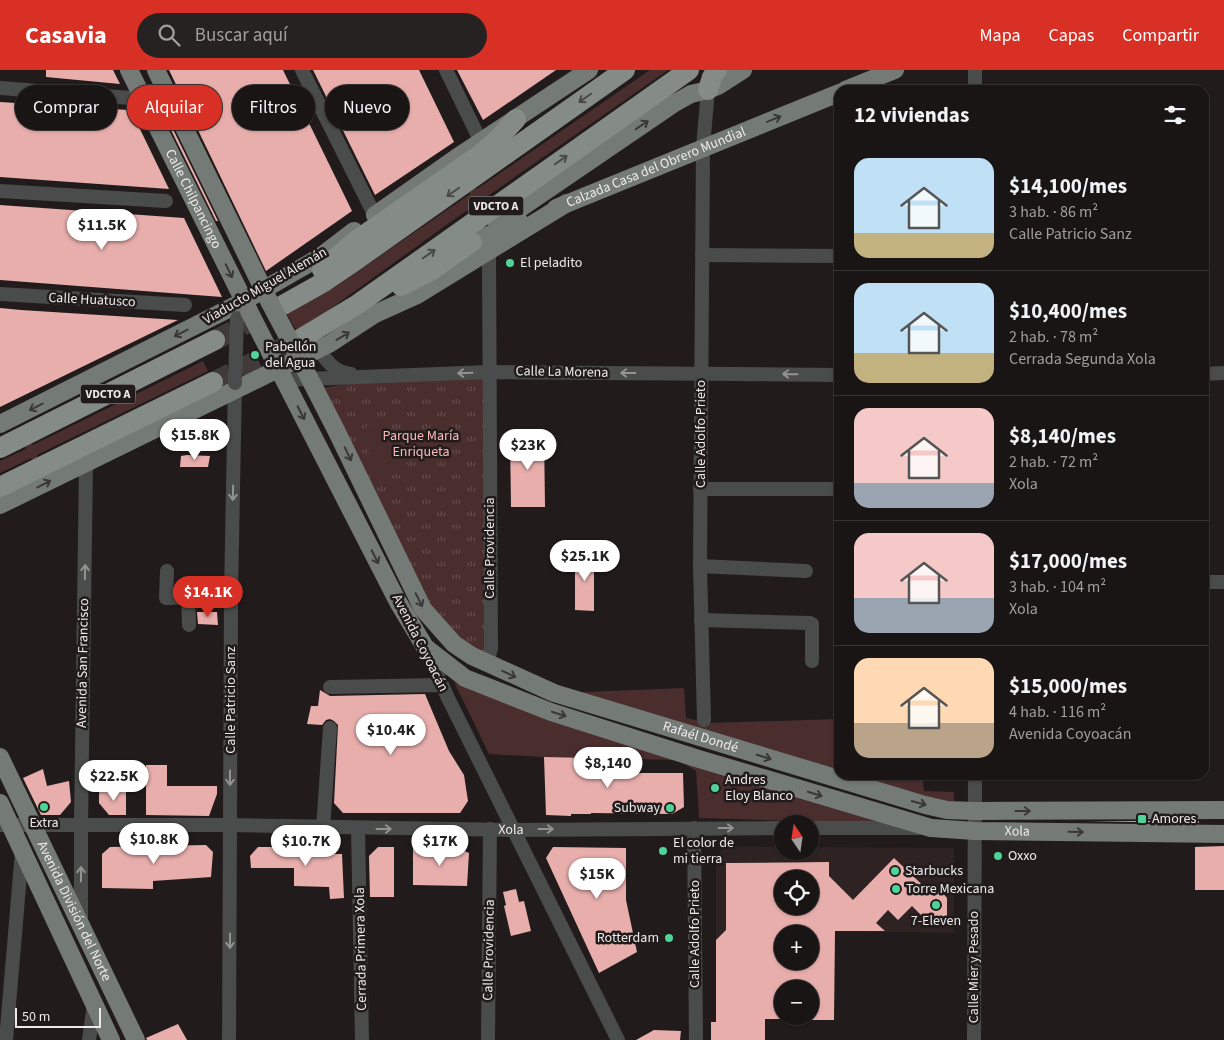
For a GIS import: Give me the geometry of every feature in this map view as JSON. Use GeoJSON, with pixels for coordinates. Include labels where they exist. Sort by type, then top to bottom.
{"type":"FeatureCollection","features":[{"type":"Feature","properties":{"kind":"highway","name":"Viaducto Miguel Alemán"},"geometry":{"type":"LineString","coordinates":[[277,299],[324,282],[625,70]]}},
{"type":"Feature","properties":{"kind":"highway","name":"VDCTO A"},"geometry":{"type":"LineString","coordinates":[[299,350],[337,318],[689,70]]}},
{"type":"Feature","properties":{"kind":"highway"},"geometry":{"type":"LineString","coordinates":[[708,90],[712,77],[717,70]]}},
{"type":"Feature","properties":{"kind":"highway"},"geometry":{"type":"LineString","coordinates":[[277,299],[321,270],[354,242],[478,156],[498,139],[516,119]]}},
{"type":"Feature","properties":{"kind":"highway"},"geometry":{"type":"LineString","coordinates":[[358,304],[399,287],[480,247]]}},
{"type":"Feature","properties":{"kind":"highway","name":"Viaducto Miguel Alemán"},"geometry":{"type":"LineString","coordinates":[[0,448],[215,340]]}},
{"type":"Feature","properties":{"kind":"highway","name":"VDCTO A"},"geometry":{"type":"LineString","coordinates":[[0,487],[213,382]]}},
{"type":"Feature","properties":{"kind":"main road","name":"Calle Chilpancingo"},"geometry":{"type":"LineString","coordinates":[[129,70],[136,85]]}},
{"type":"Feature","properties":{"kind":"main road","name":"Calle Chilpancingo"},"geometry":{"type":"LineString","coordinates":[[156,70],[277,299]]}},
{"type":"Feature","properties":{"kind":"main road"},"geometry":{"type":"LineString","coordinates":[[0,505],[235,387],[280,371],[299,350],[319,350],[375,314],[417,295],[673,104],[696,92],[718,86],[743,70]]}},
{"type":"Feature","properties":{"kind":"main road"},"geometry":{"type":"LineString","coordinates":[[858,85],[895,70]]}},
{"type":"Feature","properties":{"kind":"main road","name":"Viaducto Miguel Alemán"},"geometry":{"type":"LineString","coordinates":[[0,424],[243,310],[277,299],[320,257],[375,216],[580,73]]}},
{"type":"Feature","properties":{"kind":"main road","name":"Calzada Casa del Obrero Mundial"},"geometry":{"type":"LineString","coordinates":[[480,247],[567,204],[702,147],[834,95]]}},
{"type":"Feature","properties":{"kind":"main road","name":"Calle Chilpancingo"},"geometry":{"type":"LineString","coordinates":[[158,130],[243,310]]}},
{"type":"Feature","properties":{"kind":"main road"},"geometry":{"type":"LineString","coordinates":[[277,299],[299,350]]}},
{"type":"Feature","properties":{"kind":"main road","name":"Avenida Coyoacán"},"geometry":{"type":"LineString","coordinates":[[243,310],[280,371],[398,602],[425,647]]}},
{"type":"Feature","properties":{"kind":"main road","name":"Avenida Coyoacán"},"geometry":{"type":"LineString","coordinates":[[299,350],[310,379],[423,608],[440,629]]}},
{"type":"Feature","properties":{"kind":"main road","name":"Rafaél Dondé"},"geometry":{"type":"LineString","coordinates":[[440,629],[460,648],[472,656],[554,693],[834,778]]}},
{"type":"Feature","properties":{"kind":"main road","name":"Rafaél Dondé"},"geometry":{"type":"LineString","coordinates":[[425,647],[465,678],[551,712],[699,759],[931,828]]}},
{"type":"Feature","properties":{"kind":"main road","name":"Avenida División del Norte"},"geometry":{"type":"LineString","coordinates":[[0,756],[136,1040]]}},
{"type":"Feature","properties":{"kind":"main road","name":"Rafaél Dondé"},"geometry":{"type":"LineString","coordinates":[[841,780],[925,805],[947,810],[974,811]]}},
{"type":"Feature","properties":{"kind":"main road","name":"Avenida División del Norte"},"geometry":{"type":"LineString","coordinates":[[0,803],[6,825],[22,850],[110,1040]]}},
{"type":"Feature","properties":{"kind":"main road","name":"Xola"},"geometry":{"type":"LineString","coordinates":[[974,811],[1224,810]]}},
{"type":"Feature","properties":{"kind":"main road","name":"Xola"},"geometry":{"type":"LineString","coordinates":[[931,828],[974,831],[1224,834]]}},
{"type":"Feature","properties":{"kind":"street"},"geometry":{"type":"LineString","coordinates":[[302,70],[375,216]]}},
{"type":"Feature","properties":{"kind":"street"},"geometry":{"type":"LineString","coordinates":[[446,70],[481,142]]}},
{"type":"Feature","properties":{"kind":"street"},"geometry":{"type":"LineString","coordinates":[[975,70],[975,85]]}},
{"type":"Feature","properties":{"kind":"street"},"geometry":{"type":"LineString","coordinates":[[0,88],[127,99]]}},
{"type":"Feature","properties":{"kind":"street","name":"Calle Adolfo Prieto"},"geometry":{"type":"LineString","coordinates":[[704,720],[700,566],[702,147],[708,90]]}},
{"type":"Feature","properties":{"kind":"street"},"geometry":{"type":"LineString","coordinates":[[0,191],[166,201]]}},
{"type":"Feature","properties":{"kind":"street","name":"Calle Providencia"},"geometry":{"type":"LineString","coordinates":[[480,247],[489,372],[491,648],[487,664]]}},
{"type":"Feature","properties":{"kind":"street"},"geometry":{"type":"LineString","coordinates":[[702,255],[834,256]]}},
{"type":"Feature","properties":{"kind":"street","name":"Calle Huatusco"},"geometry":{"type":"LineString","coordinates":[[0,294],[185,305]]}},
{"type":"Feature","properties":{"kind":"street","name":"Calle Patricio Sanz"},"geometry":{"type":"LineString","coordinates":[[229,1040],[231,596],[235,387],[243,310]]}},
{"type":"Feature","properties":{"kind":"street"},"geometry":{"type":"LineString","coordinates":[[319,350],[327,362],[336,370],[345,374],[367,377]]}},
{"type":"Feature","properties":{"kind":"street","name":"Calle La Morena"},"geometry":{"type":"LineString","coordinates":[[280,371],[310,379],[489,372],[834,375]]}},
{"type":"Feature","properties":{"kind":"street"},"geometry":{"type":"LineString","coordinates":[[1209,374],[1224,373]]}},
{"type":"Feature","properties":{"kind":"street","name":"Avenida San Francisco"},"geometry":{"type":"LineString","coordinates":[[81,923],[86,463]]}},
{"type":"Feature","properties":{"kind":"street"},"geometry":{"type":"LineString","coordinates":[[700,490],[834,489]]}},
{"type":"Feature","properties":{"kind":"street"},"geometry":{"type":"LineString","coordinates":[[700,566],[806,571]]}},
{"type":"Feature","properties":{"kind":"street"},"geometry":{"type":"LineString","coordinates":[[167,571],[166,598],[231,596]]}},
{"type":"Feature","properties":{"kind":"street"},"geometry":{"type":"LineString","coordinates":[[1209,582],[1224,582]]}},
{"type":"Feature","properties":{"kind":"street"},"geometry":{"type":"LineString","coordinates":[[188,597],[189,625]]}},
{"type":"Feature","properties":{"kind":"street"},"geometry":{"type":"LineString","coordinates":[[701,620],[810,623],[812,624],[812,661]]}},
{"type":"Feature","properties":{"kind":"street","name":"Avenida Coyoacán"},"geometry":{"type":"LineString","coordinates":[[425,647],[513,830],[618,1040]]}},
{"type":"Feature","properties":{"kind":"street"},"geometry":{"type":"LineString","coordinates":[[330,687],[442,685]]}},
{"type":"Feature","properties":{"kind":"street"},"geometry":{"type":"LineString","coordinates":[[323,828],[330,728]]}},
{"type":"Feature","properties":{"kind":"street","name":"Calle Mier y Pesado"},"geometry":{"type":"LineString","coordinates":[[974,1040],[975,780]]}},
{"type":"Feature","properties":{"kind":"street","name":"Xola"},"geometry":{"type":"LineString","coordinates":[[6,825],[513,830],[774,828]]}},
{"type":"Feature","properties":{"kind":"street","name":"Cerrada Primera Xola"},"geometry":{"type":"LineString","coordinates":[[358,828],[362,1040]]}},
{"type":"Feature","properties":{"kind":"street","name":"Calle Adolfo Prieto"},"geometry":{"type":"LineString","coordinates":[[694,828],[696,1040]]}},
{"type":"Feature","properties":{"kind":"street","name":"Xola"},"geometry":{"type":"LineString","coordinates":[[819,828],[931,828]]}},
{"type":"Feature","properties":{"kind":"street","name":"Calle Providencia"},"geometry":{"type":"LineString","coordinates":[[488,1040],[490,829]]}},
{"type":"Feature","properties":{"kind":"street"},"geometry":{"type":"LineString","coordinates":[[6,1040],[22,850]]}},
{"type":"Feature","properties":{"kind":"street"},"geometry":{"type":"LineString","coordinates":[[89,1040],[94,1004]]}},
{"type":"Feature","properties":{"kind":"shaded area"},"geometry":{"type":"Polygon","coordinates":[[[725,846],[774,847],[774,860],[819,860],[819,847],[954,848],[954,933],[835,931],[834,1020],[819,1020],[819,980],[774,980],[774,1019],[716,1019],[716,856],[725,846]]]}},
{"type":"Feature","properties":{"kind":"green space"},"geometry":{"type":"Polygon","coordinates":[[[650,70],[668,70],[449,223],[326,312],[296,330],[287,314],[335,287],[470,194],[469,192],[475,188],[477,189],[650,70]]]}},
{"type":"Feature","properties":{"kind":"green space"},"geometry":{"type":"Polygon","coordinates":[[[203,361],[208,371],[37,455],[38,458],[33,461],[31,458],[0,473],[0,461],[26,449],[25,446],[31,443],[33,445],[203,361]]]}},
{"type":"Feature","properties":{"kind":"green space","name":"Parque María Enriqueta"},"geometry":{"type":"Polygon","coordinates":[[[486,375],[485,657],[440,623],[321,388],[354,383],[486,375]]]}},
{"type":"Feature","properties":{"kind":"green space"},"geometry":{"type":"Polygon","coordinates":[[[382,420],[403,463],[379,474],[358,431],[382,420]]]}},
{"type":"Feature","properties":{"kind":"green space"},"geometry":{"type":"Polygon","coordinates":[[[454,682],[704,766],[898,824],[819,822],[819,815],[774,815],[774,820],[699,818],[696,771],[678,760],[489,754],[454,682]]]}},
{"type":"Feature","properties":{"kind":"green space"},"geometry":{"type":"Polygon","coordinates":[[[684,688],[686,718],[710,723],[834,719],[834,774],[561,693],[684,688]]]}},
{"type":"Feature","properties":{"kind":"green space"},"geometry":{"type":"Polygon","coordinates":[[[858,780],[923,780],[924,791],[954,792],[954,806],[858,780]]]}},
{"type":"Feature","properties":{"kind":"building"},"geometry":{"type":"Polygon","coordinates":[[[46,70],[113,70],[120,84],[46,77],[46,70]]]}},
{"type":"Feature","properties":{"kind":"building"},"geometry":{"type":"Polygon","coordinates":[[[169,70],[283,70],[290,85],[232,85],[232,130],[312,130],[352,211],[266,271],[198,130],[222,130],[222,85],[176,85],[169,70]]]}},
{"type":"Feature","properties":{"kind":"building"},"geometry":{"type":"Polygon","coordinates":[[[313,70],[419,70],[454,142],[375,195],[343,130],[409,130],[409,85],[325,85],[325,94],[313,70]]]}},
{"type":"Feature","properties":{"kind":"building"},"geometry":{"type":"Polygon","coordinates":[[[457,70],[556,70],[483,120],[457,70]]]}},
{"type":"Feature","properties":{"kind":"building"},"geometry":{"type":"Polygon","coordinates":[[[0,102],[15,103],[15,130],[117,130],[117,109],[127,110],[127,130],[140,130],[169,189],[0,177],[0,102]]]}},
{"type":"Feature","properties":{"kind":"building"},"geometry":{"type":"Polygon","coordinates":[[[171,130],[173,130],[218,221],[216,221],[171,130]]]}},
{"type":"Feature","properties":{"kind":"building"},"geometry":{"type":"Polygon","coordinates":[[[0,205],[184,218],[222,297],[0,280],[0,205]]]}},
{"type":"Feature","properties":{"kind":"building"},"geometry":{"type":"Polygon","coordinates":[[[0,308],[21,310],[178,320],[0,407],[0,308]]]}},
{"type":"Feature","properties":{"kind":"building"},"geometry":{"type":"Polygon","coordinates":[[[544,434],[545,507],[511,507],[510,435],[544,434]]]}},
{"type":"Feature","properties":{"kind":"building"},"geometry":{"type":"Polygon","coordinates":[[[181,456],[210,456],[208,467],[180,467],[181,456]]]}},
{"type":"Feature","properties":{"kind":"building"},"geometry":{"type":"Polygon","coordinates":[[[575,553],[594,554],[594,611],[575,610],[575,553]]]}},
{"type":"Feature","properties":{"kind":"building"},"geometry":{"type":"Polygon","coordinates":[[[197,612],[217,612],[218,625],[198,624],[197,612]]]}},
{"type":"Feature","properties":{"kind":"building"},"geometry":{"type":"Polygon","coordinates":[[[320,690],[330,696],[425,694],[449,751],[464,775],[468,801],[460,813],[343,813],[334,803],[338,725],[330,719],[326,720],[322,725],[307,724],[311,706],[318,706],[320,690]]]}},
{"type":"Feature","properties":{"kind":"building"},"geometry":{"type":"Polygon","coordinates":[[[544,757],[592,758],[591,763],[633,764],[633,773],[683,773],[684,807],[672,814],[591,813],[571,814],[571,816],[546,815],[544,757]]]}},
{"type":"Feature","properties":{"kind":"building"},"geometry":{"type":"Polygon","coordinates":[[[146,765],[167,765],[167,786],[217,786],[217,794],[209,816],[146,815],[146,765]]]}},
{"type":"Feature","properties":{"kind":"building"},"geometry":{"type":"Polygon","coordinates":[[[43,769],[47,786],[69,781],[71,802],[60,815],[41,815],[23,778],[43,769]]]}},
{"type":"Feature","properties":{"kind":"building"},"geometry":{"type":"Polygon","coordinates":[[[99,791],[126,791],[126,815],[109,815],[99,803],[99,791]]]}},
{"type":"Feature","properties":{"kind":"building"},"geometry":{"type":"Polygon","coordinates":[[[1086,821],[1199,821],[1199,823],[1086,821]]]}},
{"type":"Feature","properties":{"kind":"building"},"geometry":{"type":"Polygon","coordinates":[[[206,845],[213,852],[211,877],[153,881],[153,889],[102,888],[102,854],[110,847],[206,845]]]}},
{"type":"Feature","properties":{"kind":"building"},"geometry":{"type":"Polygon","coordinates":[[[1224,846],[1224,890],[1195,890],[1195,847],[1224,846]]]}},
{"type":"Feature","properties":{"kind":"building"},"geometry":{"type":"Polygon","coordinates":[[[258,847],[282,847],[282,850],[338,848],[335,854],[342,854],[344,898],[330,899],[329,887],[294,886],[294,868],[251,868],[250,856],[258,847]]]}},
{"type":"Feature","properties":{"kind":"building"},"geometry":{"type":"Polygon","coordinates":[[[378,847],[394,847],[394,897],[370,897],[369,856],[378,847]]]}},
{"type":"Feature","properties":{"kind":"building"},"geometry":{"type":"Polygon","coordinates":[[[413,847],[458,848],[469,853],[467,886],[413,885],[413,847]]]}},
{"type":"Feature","properties":{"kind":"building"},"geometry":{"type":"Polygon","coordinates":[[[553,847],[626,848],[626,900],[637,952],[599,973],[546,858],[553,847]]]}},
{"type":"Feature","properties":{"kind":"building"},"geometry":{"type":"Polygon","coordinates":[[[894,858],[934,896],[940,890],[947,898],[947,919],[925,919],[912,906],[898,920],[888,910],[876,923],[885,931],[835,931],[834,1020],[819,1020],[819,980],[774,980],[774,1019],[765,1019],[765,1040],[711,1040],[711,1022],[716,1022],[716,940],[726,930],[726,863],[829,862],[829,876],[853,900],[894,858]]]}},
{"type":"Feature","properties":{"kind":"building"},"geometry":{"type":"Polygon","coordinates":[[[516,889],[519,902],[524,901],[531,931],[511,936],[504,906],[506,905],[503,892],[516,889]]]}},
{"type":"Feature","properties":{"kind":"building"},"geometry":{"type":"Polygon","coordinates":[[[178,1024],[187,1040],[147,1040],[146,1038],[178,1024]]]}},
{"type":"Feature","properties":{"kind":"building"},"geometry":{"type":"Polygon","coordinates":[[[654,1030],[681,1031],[680,1040],[636,1040],[654,1030]]]}},
{"type":"Feature","properties":{"kind":"tunnel"},"geometry":{"type":"LineString","coordinates":[[215,340],[283,305]]}},
{"type":"Feature","properties":{"kind":"tunnel"},"geometry":{"type":"LineString","coordinates":[[213,382],[300,339]]}},
{"type":"Feature","properties":{"kind":"place","name":"El peladito"},"geometry":{"type":"Point","coordinates":[510,263]}},
{"type":"Feature","properties":{"kind":"place","name":"Pabellón del Agua"},"geometry":{"type":"Point","coordinates":[255,355]}},
{"type":"Feature","properties":{"kind":"place","name":"Andres Eloy Blanco"},"geometry":{"type":"Point","coordinates":[715,788]}},
{"type":"Feature","properties":{"kind":"place","name":"Extra"},"geometry":{"type":"Point","coordinates":[44,807]}},
{"type":"Feature","properties":{"kind":"place","name":"Subway"},"geometry":{"type":"Point","coordinates":[670,808]}},
{"type":"Feature","properties":{"kind":"place","name":"Amores"},"geometry":{"type":"Point","coordinates":[1142,819]}},
{"type":"Feature","properties":{"kind":"place","name":"El color de mi tierra"},"geometry":{"type":"Point","coordinates":[663,851]}},
{"type":"Feature","properties":{"kind":"place","name":"Oxxo"},"geometry":{"type":"Point","coordinates":[998,856]}},
{"type":"Feature","properties":{"kind":"place","name":"Starbucks"},"geometry":{"type":"Point","coordinates":[895,871]}},
{"type":"Feature","properties":{"kind":"place","name":"Torre Mexicana"},"geometry":{"type":"Point","coordinates":[896,889]}},
{"type":"Feature","properties":{"kind":"place","name":"7-Eleven"},"geometry":{"type":"Point","coordinates":[936,905]}},
{"type":"Feature","properties":{"kind":"place","name":"Rotterdam"},"geometry":{"type":"Point","coordinates":[669,938]}}]}
